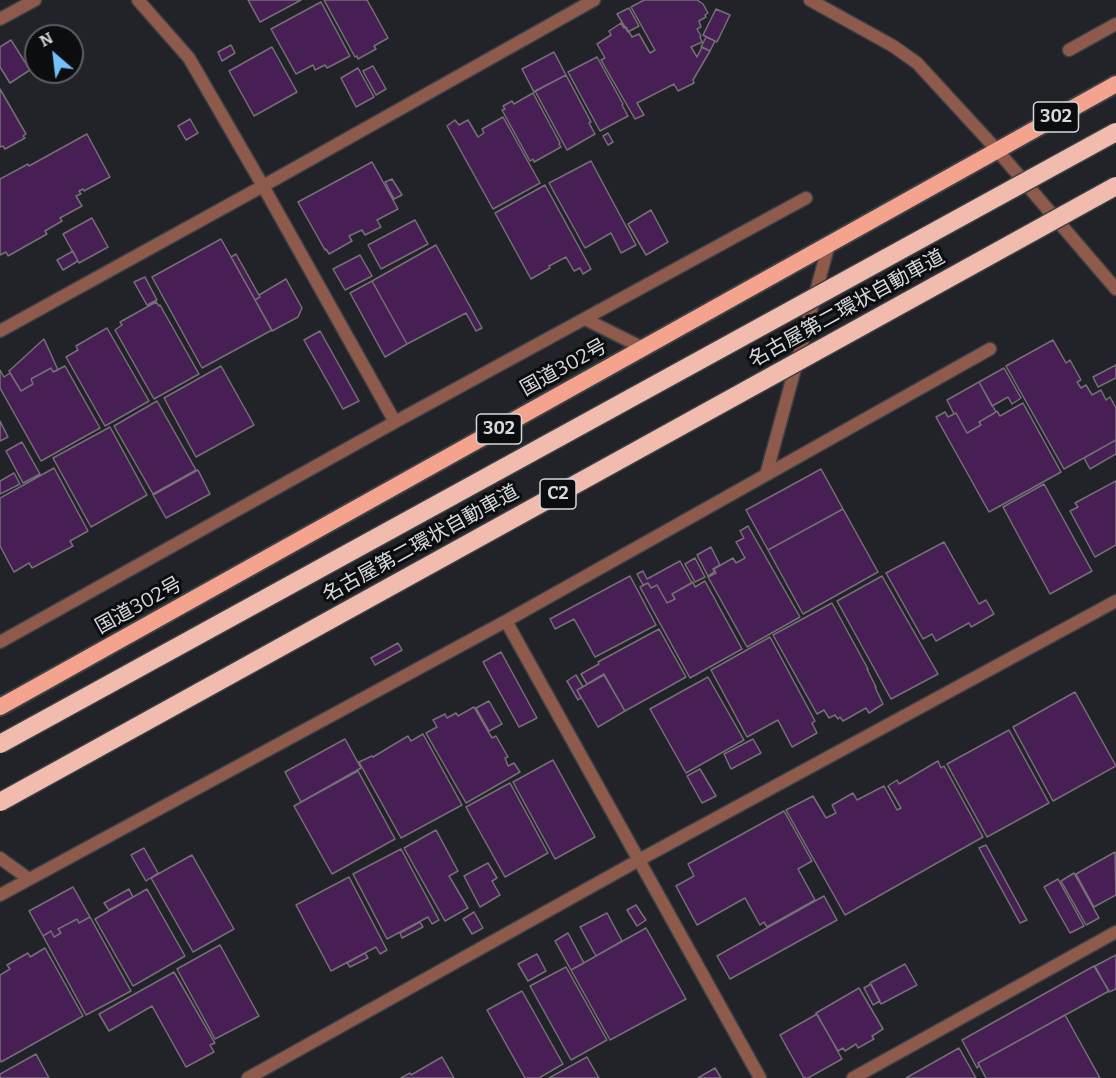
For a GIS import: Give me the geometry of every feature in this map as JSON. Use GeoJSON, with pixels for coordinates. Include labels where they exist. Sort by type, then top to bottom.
{"type":"FeatureCollection","features":[{"type":"Feature","properties":{"kind":"highway","name":"国道302号"},"geometry":{"type":"LineString","coordinates":[[0,707],[1116,84]]}},
{"type":"Feature","properties":{"kind":"highway","name":"名古屋第二環状自動車道"},"geometry":{"type":"LineString","coordinates":[[0,744],[1116,132]]}},
{"type":"Feature","properties":{"kind":"highway","name":"名古屋第二環状自動車道"},"geometry":{"type":"LineString","coordinates":[[0,802],[1116,186]]}},
{"type":"Feature","properties":{"kind":"street"},"geometry":{"type":"LineString","coordinates":[[0,19],[35,0]]}},
{"type":"Feature","properties":{"kind":"street"},"geometry":{"type":"LineString","coordinates":[[138,0],[189,58],[395,423]]}},
{"type":"Feature","properties":{"kind":"street"},"geometry":{"type":"LineString","coordinates":[[0,331],[594,0]]}},
{"type":"Feature","properties":{"kind":"street"},"geometry":{"type":"LineString","coordinates":[[810,0],[893,46],[917,63],[997,150],[1116,289]]}},
{"type":"Feature","properties":{"kind":"street"},"geometry":{"type":"LineString","coordinates":[[1069,50],[1116,24]]}},
{"type":"Feature","properties":{"kind":"street"},"geometry":{"type":"LineString","coordinates":[[0,642],[806,198]]}},
{"type":"Feature","properties":{"kind":"street"},"geometry":{"type":"LineString","coordinates":[[765,475],[828,244]]}},
{"type":"Feature","properties":{"kind":"street"},"geometry":{"type":"LineString","coordinates":[[585,319],[643,348]]}},
{"type":"Feature","properties":{"kind":"street"},"geometry":{"type":"LineString","coordinates":[[0,895],[506,621],[990,349]]}},
{"type":"Feature","properties":{"kind":"street"},"geometry":{"type":"LineString","coordinates":[[248,1078],[639,860],[1116,601]]}},
{"type":"Feature","properties":{"kind":"street"},"geometry":{"type":"LineString","coordinates":[[506,621],[760,1078]]}},
{"type":"Feature","properties":{"kind":"street"},"geometry":{"type":"LineString","coordinates":[[0,858],[29,879]]}},
{"type":"Feature","properties":{"kind":"street"},"geometry":{"type":"LineString","coordinates":[[853,1078],[1116,932]]}},
{"type":"Feature","properties":{"kind":"building"},"geometry":{"type":"Polygon","coordinates":[[[248,0],[301,0],[260,22],[248,0]]]}},
{"type":"Feature","properties":{"kind":"building"},"geometry":{"type":"Polygon","coordinates":[[[324,0],[367,0],[388,38],[374,46],[376,49],[358,59],[324,0]]]}},
{"type":"Feature","properties":{"kind":"building"},"geometry":{"type":"Polygon","coordinates":[[[644,0],[697,0],[703,4],[708,13],[699,21],[701,27],[697,29],[702,42],[691,47],[697,57],[702,47],[710,51],[693,80],[694,83],[678,91],[674,84],[637,103],[644,115],[635,119],[601,60],[605,58],[597,44],[611,35],[609,31],[621,23],[632,37],[639,34],[650,53],[655,50],[631,7],[644,0]]]}},
{"type":"Feature","properties":{"kind":"building"},"geometry":{"type":"Polygon","coordinates":[[[321,2],[350,56],[327,68],[325,65],[315,70],[313,65],[296,74],[271,29],[321,2]]]}},
{"type":"Feature","properties":{"kind":"building"},"geometry":{"type":"Polygon","coordinates":[[[629,8],[639,26],[628,32],[617,14],[629,8]]]}},
{"type":"Feature","properties":{"kind":"building"},"geometry":{"type":"Polygon","coordinates":[[[716,9],[730,15],[717,42],[703,35],[716,9]]]}},
{"type":"Feature","properties":{"kind":"building"},"geometry":{"type":"Polygon","coordinates":[[[706,37],[715,41],[710,51],[701,47],[706,37]]]}},
{"type":"Feature","properties":{"kind":"building"},"geometry":{"type":"Polygon","coordinates":[[[11,40],[24,61],[24,74],[10,83],[0,67],[0,47],[11,40]]]}},
{"type":"Feature","properties":{"kind":"building"},"geometry":{"type":"Polygon","coordinates":[[[231,45],[235,53],[222,61],[218,52],[231,45]]]}},
{"type":"Feature","properties":{"kind":"building"},"geometry":{"type":"Polygon","coordinates":[[[272,47],[297,92],[254,116],[229,71],[272,47]]]}},
{"type":"Feature","properties":{"kind":"building"},"geometry":{"type":"Polygon","coordinates":[[[554,52],[566,75],[534,92],[522,69],[554,52]]]}},
{"type":"Feature","properties":{"kind":"building"},"geometry":{"type":"Polygon","coordinates":[[[597,57],[628,116],[600,131],[568,72],[597,57]]]}},
{"type":"Feature","properties":{"kind":"building"},"geometry":{"type":"Polygon","coordinates":[[[373,66],[386,89],[376,95],[363,71],[373,66]]]}},
{"type":"Feature","properties":{"kind":"building"},"geometry":{"type":"Polygon","coordinates":[[[358,68],[374,97],[356,107],[341,78],[358,68]]]}},
{"type":"Feature","properties":{"kind":"building"},"geometry":{"type":"Polygon","coordinates":[[[566,75],[595,134],[567,150],[535,91],[566,75]]]}},
{"type":"Feature","properties":{"kind":"building"},"geometry":{"type":"Polygon","coordinates":[[[0,89],[26,134],[23,136],[25,138],[5,149],[3,146],[0,147],[0,89]]]}},
{"type":"Feature","properties":{"kind":"building"},"geometry":{"type":"Polygon","coordinates":[[[533,93],[561,147],[534,162],[533,159],[530,161],[502,110],[505,109],[503,106],[512,101],[514,104],[533,93]]]}},
{"type":"Feature","properties":{"kind":"building"},"geometry":{"type":"Polygon","coordinates":[[[503,117],[540,183],[493,209],[447,126],[455,120],[459,125],[468,120],[478,137],[484,133],[482,129],[503,117]]]}},
{"type":"Feature","properties":{"kind":"building"},"geometry":{"type":"Polygon","coordinates":[[[190,119],[198,133],[186,140],[178,126],[190,119]]]}},
{"type":"Feature","properties":{"kind":"building"},"geometry":{"type":"Polygon","coordinates":[[[608,133],[613,142],[608,145],[603,136],[608,133]]]}},
{"type":"Feature","properties":{"kind":"building"},"geometry":{"type":"Polygon","coordinates":[[[87,134],[110,177],[84,191],[83,189],[79,191],[81,194],[76,196],[82,206],[60,218],[62,221],[45,231],[47,234],[8,256],[6,252],[0,255],[0,179],[87,134]]]}},
{"type":"Feature","properties":{"kind":"building"},"geometry":{"type":"Polygon","coordinates":[[[591,161],[636,245],[621,253],[611,233],[585,248],[549,183],[591,161]]]}},
{"type":"Feature","properties":{"kind":"building"},"geometry":{"type":"Polygon","coordinates":[[[372,162],[398,209],[377,220],[381,227],[365,235],[362,230],[349,236],[352,241],[329,254],[298,202],[372,162]]]}},
{"type":"Feature","properties":{"kind":"building"},"geometry":{"type":"Polygon","coordinates":[[[392,179],[402,195],[394,199],[385,182],[392,179]]]}},
{"type":"Feature","properties":{"kind":"building"},"geometry":{"type":"Polygon","coordinates":[[[545,185],[591,269],[583,274],[580,268],[574,271],[566,257],[531,279],[495,213],[545,185]]]}},
{"type":"Feature","properties":{"kind":"building"},"geometry":{"type":"Polygon","coordinates":[[[651,210],[668,242],[646,255],[628,224],[651,210]]]}},
{"type":"Feature","properties":{"kind":"building"},"geometry":{"type":"Polygon","coordinates":[[[92,218],[108,247],[79,263],[63,234],[92,218]]]}},
{"type":"Feature","properties":{"kind":"building"},"geometry":{"type":"Polygon","coordinates":[[[415,220],[428,244],[381,269],[368,245],[415,220]]]}},
{"type":"Feature","properties":{"kind":"building"},"geometry":{"type":"Polygon","coordinates":[[[221,239],[272,330],[202,368],[152,277],[221,239]]]}},
{"type":"Feature","properties":{"kind":"building"},"geometry":{"type":"Polygon","coordinates":[[[436,245],[482,328],[476,331],[466,313],[407,344],[372,281],[436,245]]]}},
{"type":"Feature","properties":{"kind":"building"},"geometry":{"type":"Polygon","coordinates":[[[73,251],[78,261],[63,270],[57,260],[73,251]]]}},
{"type":"Feature","properties":{"kind":"building"},"geometry":{"type":"Polygon","coordinates":[[[236,254],[260,297],[255,300],[231,257],[236,254]]]}},
{"type":"Feature","properties":{"kind":"building"},"geometry":{"type":"Polygon","coordinates":[[[360,255],[372,276],[345,290],[333,269],[360,255]]]}},
{"type":"Feature","properties":{"kind":"building"},"geometry":{"type":"Polygon","coordinates":[[[145,277],[157,300],[147,305],[134,282],[145,277]]]}},
{"type":"Feature","properties":{"kind":"building"},"geometry":{"type":"Polygon","coordinates":[[[286,279],[302,308],[298,317],[272,331],[255,300],[260,297],[259,295],[286,279]]]}},
{"type":"Feature","properties":{"kind":"building"},"geometry":{"type":"Polygon","coordinates":[[[372,281],[407,344],[385,357],[350,293],[372,281]]]}},
{"type":"Feature","properties":{"kind":"building"},"geometry":{"type":"Polygon","coordinates":[[[156,302],[160,305],[199,374],[154,399],[115,330],[122,325],[120,322],[156,302]]]}},
{"type":"Feature","properties":{"kind":"building"},"geometry":{"type":"Polygon","coordinates":[[[107,328],[149,401],[105,426],[66,357],[78,350],[76,346],[107,328]]]}},
{"type":"Feature","properties":{"kind":"building"},"geometry":{"type":"Polygon","coordinates":[[[320,331],[359,401],[343,409],[304,340],[320,331]]]}},
{"type":"Feature","properties":{"kind":"building"},"geometry":{"type":"Polygon","coordinates":[[[44,339],[58,370],[53,372],[51,368],[31,379],[33,384],[21,391],[9,371],[44,339]]]}},
{"type":"Feature","properties":{"kind":"building"},"geometry":{"type":"Polygon","coordinates":[[[1053,340],[1066,363],[1070,360],[1081,380],[1077,382],[1081,388],[1086,385],[1092,395],[1101,390],[1106,400],[1110,397],[1116,408],[1116,440],[1064,469],[1006,366],[1053,340]]]}},
{"type":"Feature","properties":{"kind":"building"},"geometry":{"type":"Polygon","coordinates":[[[1116,365],[1116,378],[1098,387],[1093,377],[1116,365]]]}},
{"type":"Feature","properties":{"kind":"building"},"geometry":{"type":"Polygon","coordinates":[[[65,366],[100,428],[41,461],[0,388],[0,370],[4,377],[10,373],[21,391],[33,384],[31,379],[51,368],[53,372],[65,366]]]}},
{"type":"Feature","properties":{"kind":"building"},"geometry":{"type":"Polygon","coordinates":[[[221,366],[254,425],[196,457],[164,398],[221,366]]]}},
{"type":"Feature","properties":{"kind":"building"},"geometry":{"type":"Polygon","coordinates":[[[1004,368],[1021,398],[1012,404],[1008,397],[992,406],[979,382],[1004,368]]]}},
{"type":"Feature","properties":{"kind":"building"},"geometry":{"type":"Polygon","coordinates":[[[979,382],[996,412],[979,422],[981,425],[967,433],[947,400],[979,382]]]}},
{"type":"Feature","properties":{"kind":"building"},"geometry":{"type":"Polygon","coordinates":[[[157,401],[196,470],[153,494],[114,426],[157,401]]]}},
{"type":"Feature","properties":{"kind":"building"},"geometry":{"type":"Polygon","coordinates":[[[1023,403],[1061,472],[989,512],[936,417],[945,412],[948,417],[956,413],[967,433],[981,425],[979,422],[997,411],[1000,416],[1023,403]]]}},
{"type":"Feature","properties":{"kind":"building"},"geometry":{"type":"Polygon","coordinates":[[[0,421],[8,437],[0,441],[0,421]]]}},
{"type":"Feature","properties":{"kind":"building"},"geometry":{"type":"Polygon","coordinates":[[[110,427],[147,495],[91,527],[53,458],[110,427]]]}},
{"type":"Feature","properties":{"kind":"building"},"geometry":{"type":"Polygon","coordinates":[[[1116,440],[1116,454],[1090,469],[1084,458],[1116,440]]]}},
{"type":"Feature","properties":{"kind":"building"},"geometry":{"type":"Polygon","coordinates":[[[22,442],[40,474],[23,483],[6,451],[22,442]]]}},
{"type":"Feature","properties":{"kind":"building"},"geometry":{"type":"Polygon","coordinates":[[[54,468],[88,531],[70,541],[73,546],[32,568],[29,563],[14,572],[0,546],[0,498],[54,468]]]}},
{"type":"Feature","properties":{"kind":"building"},"geometry":{"type":"Polygon","coordinates":[[[821,469],[843,509],[768,550],[746,510],[821,469]]]}},
{"type":"Feature","properties":{"kind":"building"},"geometry":{"type":"Polygon","coordinates":[[[198,470],[210,494],[166,518],[153,495],[198,470]]]}},
{"type":"Feature","properties":{"kind":"building"},"geometry":{"type":"Polygon","coordinates":[[[14,473],[20,484],[0,494],[0,481],[14,473]]]}},
{"type":"Feature","properties":{"kind":"building"},"geometry":{"type":"Polygon","coordinates":[[[1116,481],[1116,545],[1095,557],[1070,511],[1078,507],[1075,503],[1116,481]]]}},
{"type":"Feature","properties":{"kind":"building"},"geometry":{"type":"Polygon","coordinates":[[[1044,484],[1092,571],[1050,594],[1003,507],[1044,484]]]}},
{"type":"Feature","properties":{"kind":"building"},"geometry":{"type":"Polygon","coordinates":[[[843,509],[878,572],[803,614],[768,550],[843,509]]]}},
{"type":"Feature","properties":{"kind":"building"},"geometry":{"type":"Polygon","coordinates":[[[748,526],[800,617],[747,647],[708,577],[716,573],[714,569],[733,558],[736,563],[745,558],[736,542],[744,538],[740,531],[748,526]]]}},
{"type":"Feature","properties":{"kind":"building"},"geometry":{"type":"Polygon","coordinates":[[[944,542],[979,604],[986,600],[994,614],[971,627],[969,623],[936,641],[932,634],[923,639],[886,573],[944,542]]]}},
{"type":"Feature","properties":{"kind":"building"},"geometry":{"type":"Polygon","coordinates":[[[711,547],[720,565],[708,576],[697,555],[711,547]]]}},
{"type":"Feature","properties":{"kind":"building"},"geometry":{"type":"Polygon","coordinates":[[[695,558],[705,577],[695,582],[685,564],[695,558]]]}},
{"type":"Feature","properties":{"kind":"building"},"geometry":{"type":"Polygon","coordinates":[[[680,561],[692,583],[672,594],[675,599],[667,603],[657,585],[651,588],[648,583],[643,585],[637,574],[643,571],[647,579],[680,561]]]}},
{"type":"Feature","properties":{"kind":"building"},"geometry":{"type":"Polygon","coordinates":[[[630,576],[656,625],[595,657],[574,619],[555,629],[550,619],[630,576]]]}},
{"type":"Feature","properties":{"kind":"building"},"geometry":{"type":"Polygon","coordinates":[[[882,576],[938,674],[891,699],[837,601],[882,576]]]}},
{"type":"Feature","properties":{"kind":"building"},"geometry":{"type":"Polygon","coordinates":[[[705,581],[742,649],[690,678],[640,587],[648,583],[651,588],[657,585],[667,603],[675,599],[672,594],[693,582],[695,587],[705,581]]]}},
{"type":"Feature","properties":{"kind":"building"},"geometry":{"type":"Polygon","coordinates":[[[832,603],[868,669],[883,704],[869,713],[866,708],[843,721],[835,715],[829,718],[824,710],[817,714],[773,635],[832,603]]]}},
{"type":"Feature","properties":{"kind":"building"},"geometry":{"type":"Polygon","coordinates":[[[659,629],[686,677],[625,711],[604,674],[587,684],[581,674],[599,664],[598,662],[659,629]]]}},
{"type":"Feature","properties":{"kind":"building"},"geometry":{"type":"Polygon","coordinates":[[[770,637],[815,721],[812,723],[817,733],[792,747],[778,720],[747,737],[711,670],[770,637]]]}},
{"type":"Feature","properties":{"kind":"building"},"geometry":{"type":"Polygon","coordinates":[[[398,643],[402,650],[375,665],[371,658],[398,643]]]}},
{"type":"Feature","properties":{"kind":"building"},"geometry":{"type":"Polygon","coordinates":[[[501,652],[537,718],[519,727],[483,662],[501,652]]]}},
{"type":"Feature","properties":{"kind":"building"},"geometry":{"type":"Polygon","coordinates":[[[576,675],[583,687],[577,690],[581,698],[578,700],[567,681],[576,675]]]}},
{"type":"Feature","properties":{"kind":"building"},"geometry":{"type":"Polygon","coordinates":[[[604,675],[625,711],[598,727],[577,690],[604,675]]]}},
{"type":"Feature","properties":{"kind":"building"},"geometry":{"type":"Polygon","coordinates":[[[708,677],[744,740],[686,773],[650,709],[708,677]]]}},
{"type":"Feature","properties":{"kind":"building"},"geometry":{"type":"Polygon","coordinates":[[[1075,692],[1116,766],[1053,801],[1013,727],[1075,692]]]}},
{"type":"Feature","properties":{"kind":"building"},"geometry":{"type":"Polygon","coordinates":[[[489,701],[502,724],[489,731],[476,708],[489,701]]]}},
{"type":"Feature","properties":{"kind":"building"},"geometry":{"type":"Polygon","coordinates":[[[474,707],[492,738],[496,736],[508,757],[505,758],[508,766],[514,763],[520,772],[466,803],[426,733],[437,727],[433,720],[445,714],[447,718],[456,713],[458,716],[474,707]]]}},
{"type":"Feature","properties":{"kind":"building"},"geometry":{"type":"Polygon","coordinates":[[[1009,730],[1049,803],[987,837],[947,764],[1009,730]]]}},
{"type":"Feature","properties":{"kind":"building"},"geometry":{"type":"Polygon","coordinates":[[[423,734],[462,805],[401,838],[359,762],[373,757],[408,736],[411,741],[423,734]]]}},
{"type":"Feature","properties":{"kind":"building"},"geometry":{"type":"Polygon","coordinates":[[[345,739],[361,768],[301,802],[285,772],[345,739]]]}},
{"type":"Feature","properties":{"kind":"building"},"geometry":{"type":"Polygon","coordinates":[[[753,739],[761,753],[731,769],[724,754],[753,739]]]}},
{"type":"Feature","properties":{"kind":"building"},"geometry":{"type":"Polygon","coordinates":[[[553,760],[595,837],[555,859],[513,782],[553,760]]]}},
{"type":"Feature","properties":{"kind":"building"},"geometry":{"type":"Polygon","coordinates":[[[938,761],[941,768],[944,766],[983,837],[845,915],[786,810],[813,796],[826,818],[836,813],[832,805],[853,793],[857,800],[884,786],[897,810],[901,808],[888,786],[897,780],[899,784],[938,761]]]}},
{"type":"Feature","properties":{"kind":"building"},"geometry":{"type":"Polygon","coordinates":[[[700,769],[716,796],[702,803],[687,776],[700,769]]]}},
{"type":"Feature","properties":{"kind":"building"},"geometry":{"type":"Polygon","coordinates":[[[358,771],[395,839],[332,874],[294,806],[358,771]]]}},
{"type":"Feature","properties":{"kind":"building"},"geometry":{"type":"Polygon","coordinates":[[[510,783],[548,853],[505,877],[466,807],[510,783]]]}},
{"type":"Feature","properties":{"kind":"building"},"geometry":{"type":"Polygon","coordinates":[[[784,811],[812,861],[798,869],[815,900],[767,927],[764,922],[760,925],[745,898],[697,925],[676,886],[694,876],[688,864],[784,811]]]}},
{"type":"Feature","properties":{"kind":"building"},"geometry":{"type":"Polygon","coordinates":[[[436,830],[458,871],[449,876],[468,908],[445,921],[404,848],[436,830]]]}},
{"type":"Feature","properties":{"kind":"building"},"geometry":{"type":"Polygon","coordinates":[[[986,845],[1027,920],[1020,923],[979,848],[986,845]]]}},
{"type":"Feature","properties":{"kind":"building"},"geometry":{"type":"Polygon","coordinates":[[[144,848],[158,873],[146,881],[131,855],[144,848]]]}},
{"type":"Feature","properties":{"kind":"building"},"geometry":{"type":"Polygon","coordinates":[[[401,849],[439,920],[432,924],[428,917],[387,939],[353,874],[401,849]]]}},
{"type":"Feature","properties":{"kind":"building"},"geometry":{"type":"Polygon","coordinates":[[[1115,852],[1116,895],[1094,907],[1076,874],[1115,852]]]}},
{"type":"Feature","properties":{"kind":"building"},"geometry":{"type":"Polygon","coordinates":[[[192,855],[234,929],[193,952],[151,878],[192,855]]]}},
{"type":"Feature","properties":{"kind":"building"},"geometry":{"type":"Polygon","coordinates":[[[488,863],[497,878],[492,881],[500,895],[480,907],[464,876],[488,863]]]}},
{"type":"Feature","properties":{"kind":"building"},"geometry":{"type":"Polygon","coordinates":[[[1074,873],[1099,918],[1086,925],[1061,881],[1074,873]]]}},
{"type":"Feature","properties":{"kind":"building"},"geometry":{"type":"Polygon","coordinates":[[[349,877],[387,950],[380,954],[376,947],[331,971],[296,905],[349,877]]]}},
{"type":"Feature","properties":{"kind":"building"},"geometry":{"type":"Polygon","coordinates":[[[1058,879],[1084,926],[1070,933],[1044,887],[1058,879]]]}},
{"type":"Feature","properties":{"kind":"building"},"geometry":{"type":"Polygon","coordinates":[[[73,887],[90,917],[79,923],[77,919],[58,929],[61,933],[54,937],[51,931],[43,936],[29,911],[73,887]]]}},
{"type":"Feature","properties":{"kind":"building"},"geometry":{"type":"Polygon","coordinates":[[[129,889],[133,897],[109,910],[104,903],[129,889]]]}},
{"type":"Feature","properties":{"kind":"building"},"geometry":{"type":"Polygon","coordinates":[[[147,889],[185,956],[133,986],[95,919],[147,889]]]}},
{"type":"Feature","properties":{"kind":"building"},"geometry":{"type":"Polygon","coordinates":[[[824,896],[837,920],[730,979],[717,956],[824,896]]]}},
{"type":"Feature","properties":{"kind":"building"},"geometry":{"type":"Polygon","coordinates":[[[636,905],[646,920],[637,926],[627,910],[636,905]]]}},
{"type":"Feature","properties":{"kind":"building"},"geometry":{"type":"Polygon","coordinates":[[[474,912],[483,928],[472,934],[463,919],[474,912]]]}},
{"type":"Feature","properties":{"kind":"building"},"geometry":{"type":"Polygon","coordinates":[[[607,913],[622,941],[596,956],[580,927],[607,913]]]}},
{"type":"Feature","properties":{"kind":"building"},"geometry":{"type":"Polygon","coordinates":[[[90,917],[131,991],[86,1015],[43,936],[51,931],[54,937],[61,933],[58,929],[77,919],[79,923],[90,917]]]}},
{"type":"Feature","properties":{"kind":"building"},"geometry":{"type":"Polygon","coordinates":[[[420,922],[423,927],[402,938],[400,933],[420,922]]]}},
{"type":"Feature","properties":{"kind":"building"},"geometry":{"type":"Polygon","coordinates":[[[646,928],[686,999],[610,1040],[571,970],[646,928]]]}},
{"type":"Feature","properties":{"kind":"building"},"geometry":{"type":"Polygon","coordinates":[[[568,933],[584,963],[571,970],[555,941],[568,933]]]}},
{"type":"Feature","properties":{"kind":"building"},"geometry":{"type":"Polygon","coordinates":[[[220,945],[259,1016],[215,1039],[177,969],[220,945]]]}},
{"type":"Feature","properties":{"kind":"building"},"geometry":{"type":"Polygon","coordinates":[[[45,948],[83,1016],[1,1062],[0,975],[10,969],[7,965],[28,953],[30,957],[45,948]]]}},
{"type":"Feature","properties":{"kind":"building"},"geometry":{"type":"Polygon","coordinates":[[[365,953],[368,958],[350,967],[347,963],[365,953]]]}},
{"type":"Feature","properties":{"kind":"building"},"geometry":{"type":"Polygon","coordinates":[[[537,954],[546,971],[528,981],[518,964],[537,954]]]}},
{"type":"Feature","properties":{"kind":"building"},"geometry":{"type":"Polygon","coordinates":[[[1116,955],[1116,989],[1109,992],[1095,966],[1116,955]]]}},
{"type":"Feature","properties":{"kind":"building"},"geometry":{"type":"Polygon","coordinates":[[[905,964],[917,985],[881,1004],[870,983],[905,964]]]}},
{"type":"Feature","properties":{"kind":"building"},"geometry":{"type":"Polygon","coordinates":[[[1094,966],[1109,991],[978,1063],[977,1068],[962,1040],[1094,966]]]}},
{"type":"Feature","properties":{"kind":"building"},"geometry":{"type":"Polygon","coordinates":[[[566,967],[607,1040],[571,1060],[530,986],[566,967]]]}},
{"type":"Feature","properties":{"kind":"building"},"geometry":{"type":"Polygon","coordinates":[[[174,972],[215,1043],[210,1045],[214,1052],[186,1067],[152,1006],[109,1031],[99,1014],[174,972]]]}},
{"type":"Feature","properties":{"kind":"building"},"geometry":{"type":"Polygon","coordinates":[[[871,984],[880,1001],[873,1005],[864,988],[871,984]]]}},
{"type":"Feature","properties":{"kind":"building"},"geometry":{"type":"Polygon","coordinates":[[[859,988],[883,1029],[872,1036],[874,1039],[858,1048],[856,1044],[845,1051],[843,1048],[838,1051],[816,1013],[859,988]]]}},
{"type":"Feature","properties":{"kind":"building"},"geometry":{"type":"Polygon","coordinates":[[[522,991],[563,1064],[539,1078],[525,1078],[487,1010],[522,991]]]}},
{"type":"Feature","properties":{"kind":"building"},"geometry":{"type":"Polygon","coordinates":[[[817,1014],[842,1059],[804,1078],[780,1035],[817,1014]]]}},
{"type":"Feature","properties":{"kind":"building"},"geometry":{"type":"Polygon","coordinates":[[[1065,1015],[1100,1078],[986,1078],[978,1063],[1065,1015]]]}},
{"type":"Feature","properties":{"kind":"building"},"geometry":{"type":"Polygon","coordinates":[[[959,1048],[976,1078],[906,1078],[959,1048]]]}},
{"type":"Feature","properties":{"kind":"building"},"geometry":{"type":"Polygon","coordinates":[[[36,1054],[49,1078],[0,1078],[0,1074],[36,1054]]]}},
{"type":"Feature","properties":{"kind":"building"},"geometry":{"type":"Polygon","coordinates":[[[442,1057],[454,1078],[401,1078],[410,1073],[411,1075],[442,1057]]]}},
{"type":"Feature","properties":{"kind":"building"},"geometry":{"type":"Polygon","coordinates":[[[587,1057],[599,1078],[549,1078],[587,1057]]]}},
{"type":"Feature","properties":{"kind":"building"},"geometry":{"type":"Polygon","coordinates":[[[715,1068],[721,1078],[698,1078],[715,1068]]]}}]}
